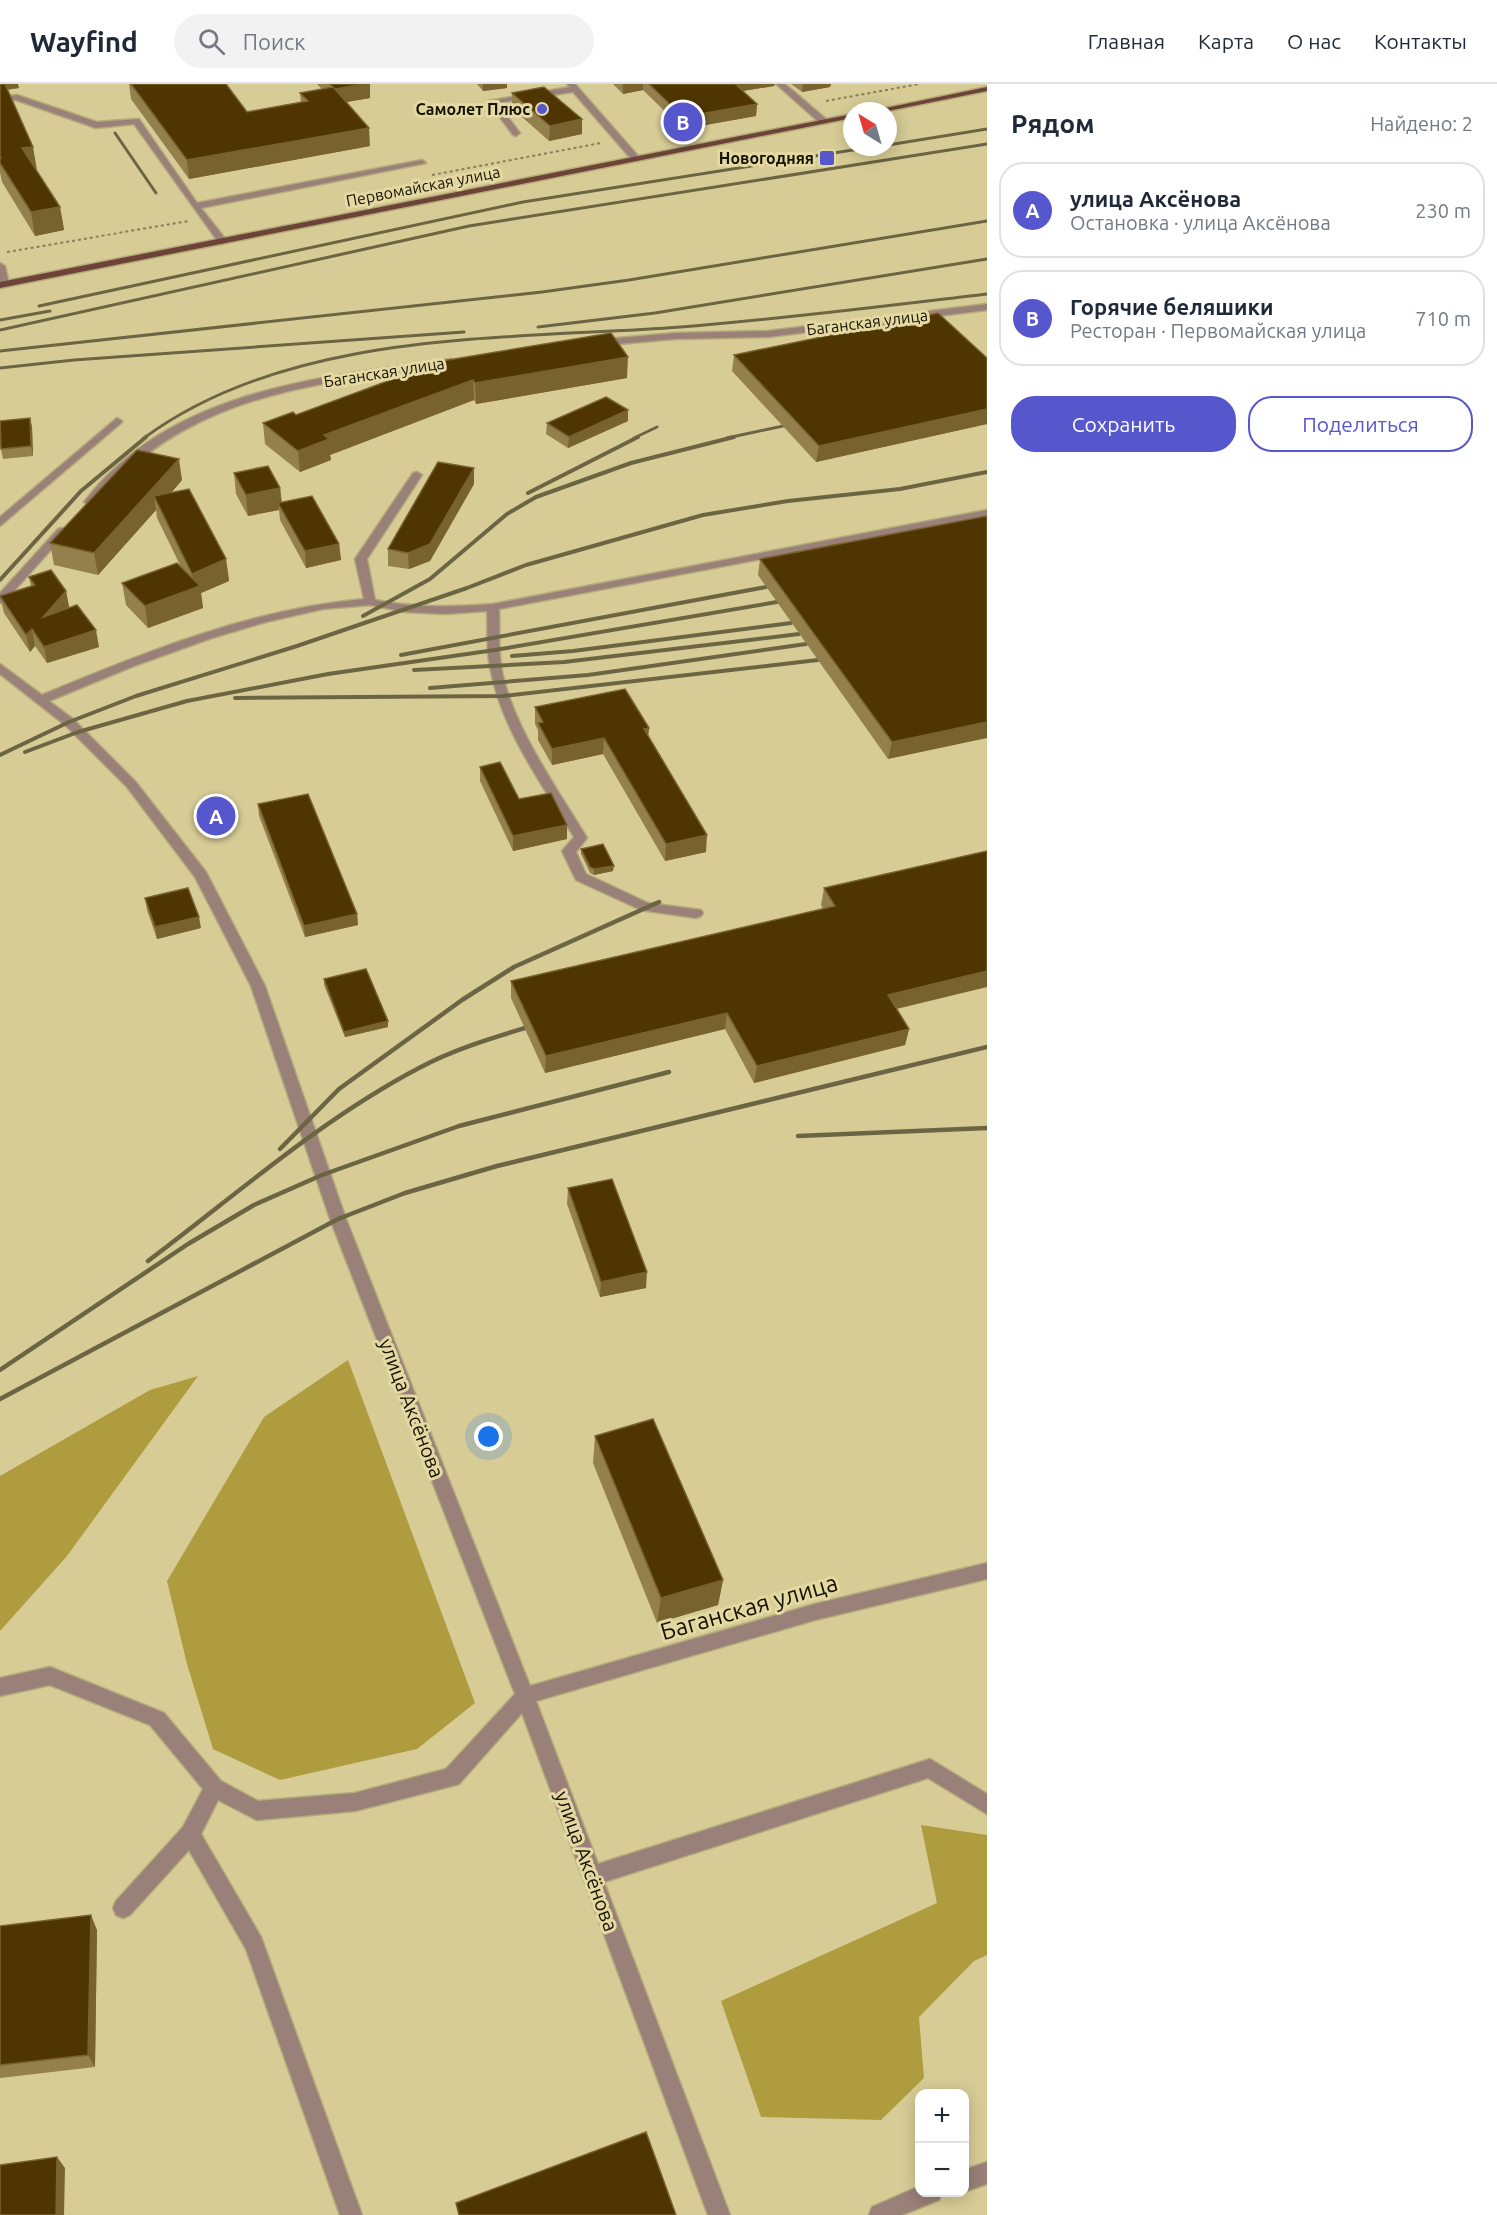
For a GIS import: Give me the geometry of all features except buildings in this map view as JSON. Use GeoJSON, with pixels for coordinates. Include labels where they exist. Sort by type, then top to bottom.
{"type":"FeatureCollection","features":[{"type":"Feature","properties":{"kind":"main road"},"geometry":{"type":"LineString","coordinates":[[897,106],[987,88]]}},
{"type":"Feature","properties":{"kind":"main road","name":"Первомайская улица"},"geometry":{"type":"LineString","coordinates":[[2,285],[843,118]]}},
{"type":"Feature","properties":{"kind":"street"},"geometry":{"type":"LineString","coordinates":[[780,84],[823,121]]}},
{"type":"Feature","properties":{"kind":"street"},"geometry":{"type":"LineString","coordinates":[[516,133],[492,101],[573,86],[636,159]]}},
{"type":"Feature","properties":{"kind":"street"},"geometry":{"type":"LineString","coordinates":[[0,99],[17,98],[96,124],[136,121],[222,241]]}},
{"type":"Feature","properties":{"kind":"street"},"geometry":{"type":"LineString","coordinates":[[195,206],[422,163]]}},
{"type":"Feature","properties":{"kind":"street"},"geometry":{"type":"LineString","coordinates":[[0,266],[2,285]]}},
{"type":"Feature","properties":{"kind":"street","name":"Баганская улица"},"geometry":{"type":"LineString","coordinates":[[589,344],[675,336],[768,333],[987,307]]}},
{"type":"Feature","properties":{"kind":"street","name":"Баганская улица"},"geometry":{"type":"LineString","coordinates":[[84,507],[130,460],[160,438],[186,423],[217,410],[267,393],[303,385],[462,361]]}},
{"type":"Feature","properties":{"kind":"street"},"geometry":{"type":"LineString","coordinates":[[0,523],[117,421]]}},
{"type":"Feature","properties":{"kind":"street"},"geometry":{"type":"LineString","coordinates":[[370,603],[361,559],[417,475]]}},
{"type":"Feature","properties":{"kind":"street"},"geometry":{"type":"LineString","coordinates":[[40,700],[130,663],[263,619],[323,606],[370,603],[405,609],[445,611],[494,607],[987,513]]}},
{"type":"Feature","properties":{"kind":"street"},"geometry":{"type":"LineString","coordinates":[[0,600],[69,524]]}},
{"type":"Feature","properties":{"kind":"street"},"geometry":{"type":"LineString","coordinates":[[494,607],[495,665],[499,682],[531,757],[581,838],[569,851],[581,877],[646,907],[696,913]]}},
{"type":"Feature","properties":{"kind":"street","name":"улица Аксёнова"},"geometry":{"type":"LineString","coordinates":[[0,668],[69,722],[131,784],[201,875],[258,986],[338,1219],[525,1696],[719,2215]]}},
{"type":"Feature","properties":{"kind":"street","name":"Баганская улица"},"geometry":{"type":"LineString","coordinates":[[525,1696],[815,1612],[987,1571]]}},
{"type":"Feature","properties":{"kind":"street"},"geometry":{"type":"LineString","coordinates":[[0,1687],[50,1676],[157,1719],[214,1788],[257,1811],[355,1802],[452,1777],[525,1696]]}},
{"type":"Feature","properties":{"kind":"street"},"geometry":{"type":"LineString","coordinates":[[592,1875],[930,1768],[987,1805]]}},
{"type":"Feature","properties":{"kind":"street"},"geometry":{"type":"LineString","coordinates":[[123,1908],[190,1834],[214,1788]]}},
{"type":"Feature","properties":{"kind":"street"},"geometry":{"type":"LineString","coordinates":[[190,1834],[254,1944],[351,2215]]}},
{"type":"Feature","properties":{"kind":"street"},"geometry":{"type":"LineString","coordinates":[[969,2179],[987,2173]]}},
{"type":"Feature","properties":{"kind":"street"},"geometry":{"type":"LineString","coordinates":[[880,2215],[898,2205],[921,2197]]}},
{"type":"Feature","properties":{"kind":"path"},"geometry":{"type":"LineString","coordinates":[[805,105],[919,84]]}},
{"type":"Feature","properties":{"kind":"shaded area"},"geometry":{"type":"Polygon","coordinates":[[[348,1360],[475,1703],[417,1749],[280,1780],[213,1749],[187,1664],[167,1581],[264,1417],[348,1360]]]}},
{"type":"Feature","properties":{"kind":"shaded area"},"geometry":{"type":"Polygon","coordinates":[[[198,1376],[67,1556],[0,1631],[0,1476],[150,1390],[198,1376]]]}},
{"type":"Feature","properties":{"kind":"shaded area"},"geometry":{"type":"Polygon","coordinates":[[[921,1825],[987,1835],[987,1955],[974,1961],[919,2017],[924,2078],[881,2120],[761,2117],[721,2001],[937,1903],[921,1825]]]}},
{"type":"Feature","properties":{"kind":"railway"},"geometry":{"type":"LineString","coordinates":[[897,144],[987,129]]}},
{"type":"Feature","properties":{"kind":"railway"},"geometry":{"type":"LineString","coordinates":[[115,133],[156,193]]}},
{"type":"Feature","properties":{"kind":"railway"},"geometry":{"type":"LineString","coordinates":[[0,330],[469,226],[987,144]]}},
{"type":"Feature","properties":{"kind":"railway"},"geometry":{"type":"LineString","coordinates":[[39,306],[523,202],[843,152]]}},
{"type":"Feature","properties":{"kind":"railway"},"geometry":{"type":"LineString","coordinates":[[0,351],[542,292],[629,280],[987,221]]}},
{"type":"Feature","properties":{"kind":"railway"},"geometry":{"type":"LineString","coordinates":[[538,327],[655,313],[987,259]]}},
{"type":"Feature","properties":{"kind":"railway"},"geometry":{"type":"LineString","coordinates":[[144,438],[202,402],[266,376],[333,358],[402,346],[544,334],[719,324],[987,294]]}},
{"type":"Feature","properties":{"kind":"railway"},"geometry":{"type":"LineString","coordinates":[[0,320],[50,311]]}},
{"type":"Feature","properties":{"kind":"railway"},"geometry":{"type":"LineString","coordinates":[[0,368],[74,360],[464,332]]}},
{"type":"Feature","properties":{"kind":"railway"},"geometry":{"type":"LineString","coordinates":[[727,438],[783,426]]}},
{"type":"Feature","properties":{"kind":"railway"},"geometry":{"type":"LineString","coordinates":[[634,438],[657,427]]}},
{"type":"Feature","properties":{"kind":"railway"},"geometry":{"type":"LineString","coordinates":[[0,580],[81,491],[146,437]]}},
{"type":"Feature","properties":{"kind":"railway"},"geometry":{"type":"LineString","coordinates":[[528,493],[638,437]]}},
{"type":"Feature","properties":{"kind":"railway"},"geometry":{"type":"LineString","coordinates":[[363,616],[430,579],[507,514],[536,497],[631,463],[734,437]]}},
{"type":"Feature","properties":{"kind":"railway"},"geometry":{"type":"LineString","coordinates":[[0,755],[69,722],[136,696],[297,646],[467,588],[526,565],[703,515],[788,501],[900,489],[987,472]]}},
{"type":"Feature","properties":{"kind":"railway"},"geometry":{"type":"LineString","coordinates":[[401,655],[766,587]]}},
{"type":"Feature","properties":{"kind":"railway"},"geometry":{"type":"LineString","coordinates":[[25,752],[78,732],[187,701],[328,674],[495,650],[777,602]]}},
{"type":"Feature","properties":{"kind":"railway"},"geometry":{"type":"LineString","coordinates":[[512,656],[573,651],[791,623]]}},
{"type":"Feature","properties":{"kind":"railway"},"geometry":{"type":"LineString","coordinates":[[414,670],[564,662],[799,634]]}},
{"type":"Feature","properties":{"kind":"railway"},"geometry":{"type":"LineString","coordinates":[[430,688],[588,675],[806,644]]}},
{"type":"Feature","properties":{"kind":"railway"},"geometry":{"type":"LineString","coordinates":[[235,698],[503,696],[818,660]]}},
{"type":"Feature","properties":{"kind":"railway"},"geometry":{"type":"LineString","coordinates":[[280,1149],[339,1089],[462,1000],[514,967],[659,902]]}},
{"type":"Feature","properties":{"kind":"railway"},"geometry":{"type":"LineString","coordinates":[[148,1261],[279,1159],[347,1111],[419,1068],[444,1056],[525,1028]]}},
{"type":"Feature","properties":{"kind":"railway"},"geometry":{"type":"LineString","coordinates":[[0,1399],[338,1219],[405,1193],[497,1166],[987,1047]]}},
{"type":"Feature","properties":{"kind":"railway"},"geometry":{"type":"LineString","coordinates":[[0,1370],[188,1244],[254,1205],[322,1175],[459,1126],[669,1072]]}},
{"type":"Feature","properties":{"kind":"railway"},"geometry":{"type":"LineString","coordinates":[[798,1136],[987,1128]]}},
{"type":"Feature","properties":{"kind":"place","name":"Самолет Плюс"},"geometry":{"type":"Point","coordinates":[542,109]}},
{"type":"Feature","properties":{"kind":"place","name":"Горячие беляшики"},"geometry":{"type":"Point","coordinates":[683,122]}},
{"type":"Feature","properties":{"kind":"place","name":"Новогодняя"},"geometry":{"type":"Point","coordinates":[827,158]}},
{"type":"Feature","properties":{"kind":"place","name":"улица Аксёнова"},"geometry":{"type":"Point","coordinates":[216,816]}}]}
